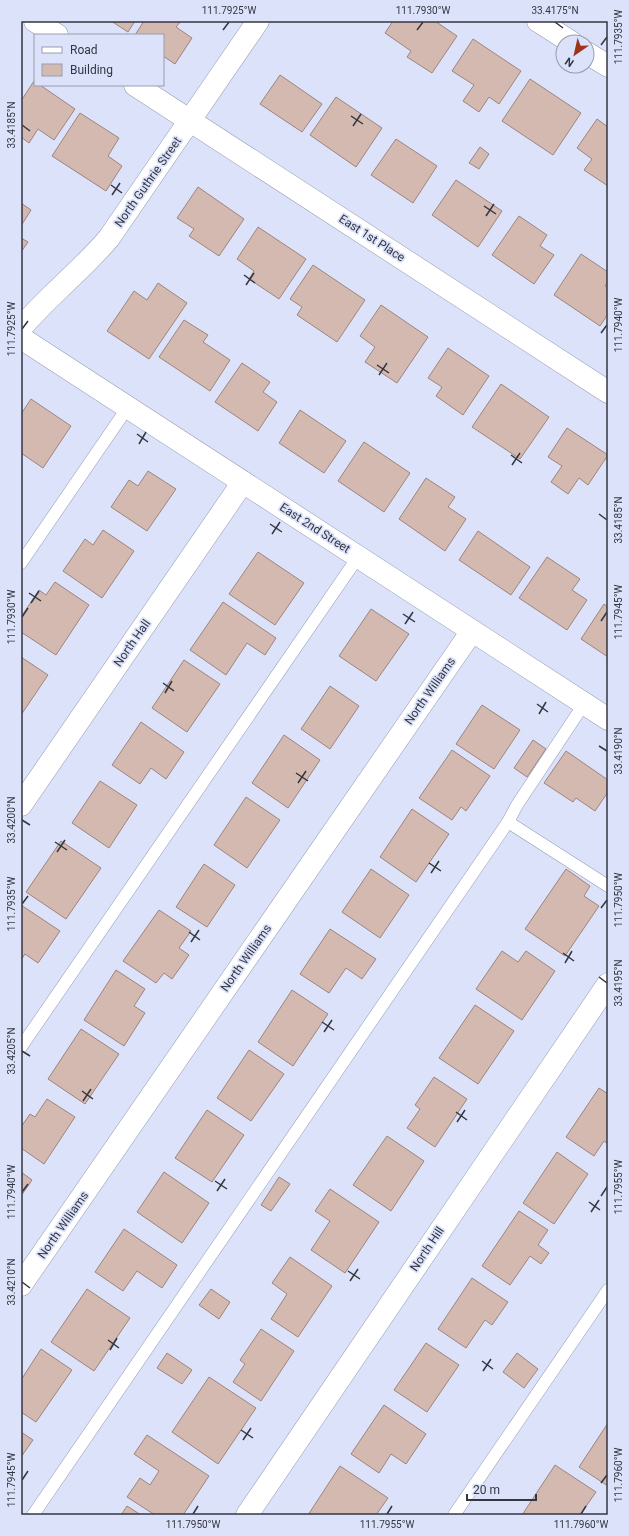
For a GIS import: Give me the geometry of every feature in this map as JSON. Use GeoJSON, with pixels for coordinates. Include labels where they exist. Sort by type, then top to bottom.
{"type":"FeatureCollection","features":[{"type":"Feature","properties":{"kind":"street"},"geometry":{"type":"LineString","coordinates":[[35,21],[55,34]]}},
{"type":"Feature","properties":{"kind":"street","name":"North Guthrie Street"},"geometry":{"type":"LineString","coordinates":[[21,328],[91,259],[109,238],[258,21]]}},
{"type":"Feature","properties":{"kind":"street"},"geometry":{"type":"LineString","coordinates":[[538,21],[558,34]]}},
{"type":"Feature","properties":{"kind":"street"},"geometry":{"type":"LineString","coordinates":[[595,58],[608,66]]}},
{"type":"Feature","properties":{"kind":"street","name":"East 1st Place"},"geometry":{"type":"LineString","coordinates":[[137,86],[608,392]]}},
{"type":"Feature","properties":{"kind":"street","name":"East 2nd Street"},"geometry":{"type":"LineString","coordinates":[[21,338],[608,720]]}},
{"type":"Feature","properties":{"kind":"street","name":"North Hall"},"geometry":{"type":"LineString","coordinates":[[21,805],[244,482]]}},
{"type":"Feature","properties":{"kind":"street","name":"North Williams"},"geometry":{"type":"LineString","coordinates":[[21,1285],[472,631]]}},
{"type":"Feature","properties":{"kind":"street","name":"North Hill"},"geometry":{"type":"LineString","coordinates":[[247,1515],[608,984]]}},
{"type":"Feature","properties":{"kind":"lane"},"geometry":{"type":"LineString","coordinates":[[21,563],[128,407]]}},
{"type":"Feature","properties":{"kind":"lane"},"geometry":{"type":"LineString","coordinates":[[21,1047],[358,557]]}},
{"type":"Feature","properties":{"kind":"lane"},"geometry":{"type":"LineString","coordinates":[[33,1515],[508,822],[517,805],[584,704]]}},
{"type":"Feature","properties":{"kind":"lane"},"geometry":{"type":"LineString","coordinates":[[508,822],[608,886]]}},
{"type":"Feature","properties":{"kind":"lane"},"geometry":{"type":"LineString","coordinates":[[454,1515],[608,1290]]}},
{"type":"Feature","properties":{"kind":"building"},"geometry":{"type":"Polygon","coordinates":[[[111,21],[135,21],[128,32],[111,21]]]}},
{"type":"Feature","properties":{"kind":"building"},"geometry":{"type":"Polygon","coordinates":[[[144,21],[181,21],[176,27],[192,38],[175,64],[164,57],[164,34],[136,34],[144,21]]]}},
{"type":"Feature","properties":{"kind":"building"},"geometry":{"type":"Polygon","coordinates":[[[393,21],[435,21],[457,36],[432,73],[407,57],[411,51],[385,33],[393,21]]]}},
{"type":"Feature","properties":{"kind":"building"},"geometry":{"type":"Polygon","coordinates":[[[473,39],[521,71],[499,104],[489,97],[479,112],[463,101],[474,85],[452,71],[473,39]]]}},
{"type":"Feature","properties":{"kind":"building"},"geometry":{"type":"Polygon","coordinates":[[[280,75],[322,104],[302,132],[260,104],[280,75]]]}},
{"type":"Feature","properties":{"kind":"building"},"geometry":{"type":"Polygon","coordinates":[[[530,79],[581,113],[553,155],[502,121],[530,79]]]}},
{"type":"Feature","properties":{"kind":"building"},"geometry":{"type":"Polygon","coordinates":[[[34,81],[34,86],[41,86],[75,109],[54,140],[38,129],[29,143],[21,137],[21,101],[34,81]]]}},
{"type":"Feature","properties":{"kind":"building"},"geometry":{"type":"Polygon","coordinates":[[[336,97],[382,128],[356,167],[310,135],[336,97]]]}},
{"type":"Feature","properties":{"kind":"building"},"geometry":{"type":"Polygon","coordinates":[[[80,113],[119,138],[108,156],[122,166],[106,191],[52,156],[80,113]]]}},
{"type":"Feature","properties":{"kind":"building"},"geometry":{"type":"Polygon","coordinates":[[[597,119],[608,127],[608,186],[584,170],[592,159],[577,148],[597,119]]]}},
{"type":"Feature","properties":{"kind":"building"},"geometry":{"type":"Polygon","coordinates":[[[396,139],[437,166],[413,203],[371,175],[396,139]]]}},
{"type":"Feature","properties":{"kind":"building"},"geometry":{"type":"Polygon","coordinates":[[[480,147],[489,154],[479,169],[469,163],[480,147]]]}},
{"type":"Feature","properties":{"kind":"building"},"geometry":{"type":"Polygon","coordinates":[[[456,180],[502,211],[478,247],[432,215],[456,180]]]}},
{"type":"Feature","properties":{"kind":"building"},"geometry":{"type":"Polygon","coordinates":[[[198,187],[244,219],[219,256],[189,236],[194,229],[177,218],[198,187]]]}},
{"type":"Feature","properties":{"kind":"building"},"geometry":{"type":"Polygon","coordinates":[[[21,203],[31,210],[21,226],[21,203]]]}},
{"type":"Feature","properties":{"kind":"building"},"geometry":{"type":"Polygon","coordinates":[[[519,216],[547,235],[540,246],[554,255],[534,284],[492,255],[519,216]]]}},
{"type":"Feature","properties":{"kind":"building"},"geometry":{"type":"Polygon","coordinates":[[[258,227],[306,259],[279,299],[249,279],[254,271],[237,259],[258,227]]]}},
{"type":"Feature","properties":{"kind":"building"},"geometry":{"type":"Polygon","coordinates":[[[21,238],[28,242],[21,252],[21,238]]]}},
{"type":"Feature","properties":{"kind":"building"},"geometry":{"type":"Polygon","coordinates":[[[581,254],[608,272],[608,281],[605,286],[608,288],[608,314],[600,326],[554,295],[581,254]]]}},
{"type":"Feature","properties":{"kind":"building"},"geometry":{"type":"Polygon","coordinates":[[[313,265],[365,300],[337,342],[297,315],[302,307],[290,299],[313,265]]]}},
{"type":"Feature","properties":{"kind":"building"},"geometry":{"type":"Polygon","coordinates":[[[158,283],[187,303],[149,359],[107,331],[134,291],[147,300],[158,283]]]}},
{"type":"Feature","properties":{"kind":"building"},"geometry":{"type":"Polygon","coordinates":[[[381,305],[428,337],[397,383],[365,362],[375,347],[360,336],[381,305]]]}},
{"type":"Feature","properties":{"kind":"building"},"geometry":{"type":"Polygon","coordinates":[[[184,320],[208,335],[203,342],[230,360],[210,391],[159,357],[184,320]]]}},
{"type":"Feature","properties":{"kind":"building"},"geometry":{"type":"Polygon","coordinates":[[[448,348],[489,376],[463,415],[436,396],[442,387],[428,378],[448,348]]]}},
{"type":"Feature","properties":{"kind":"building"},"geometry":{"type":"Polygon","coordinates":[[[242,363],[270,382],[263,392],[277,402],[258,431],[215,402],[242,363]]]}},
{"type":"Feature","properties":{"kind":"building"},"geometry":{"type":"Polygon","coordinates":[[[501,384],[549,417],[520,459],[472,427],[501,384]]]}},
{"type":"Feature","properties":{"kind":"building"},"geometry":{"type":"Polygon","coordinates":[[[31,399],[71,426],[43,468],[21,453],[21,414],[31,399]]]}},
{"type":"Feature","properties":{"kind":"building"},"geometry":{"type":"Polygon","coordinates":[[[300,410],[346,441],[324,473],[279,443],[300,410]]]}},
{"type":"Feature","properties":{"kind":"building"},"geometry":{"type":"Polygon","coordinates":[[[567,428],[608,455],[588,485],[579,478],[568,494],[551,482],[562,466],[548,457],[567,428]]]}},
{"type":"Feature","properties":{"kind":"building"},"geometry":{"type":"Polygon","coordinates":[[[364,442],[410,473],[384,512],[338,481],[364,442]]]}},
{"type":"Feature","properties":{"kind":"building"},"geometry":{"type":"Polygon","coordinates":[[[148,471],[176,489],[147,531],[111,507],[129,480],[138,486],[148,471]]]}},
{"type":"Feature","properties":{"kind":"building"},"geometry":{"type":"Polygon","coordinates":[[[426,478],[455,497],[448,507],[466,519],[445,551],[399,519],[426,478]]]}},
{"type":"Feature","properties":{"kind":"building"},"geometry":{"type":"Polygon","coordinates":[[[103,530],[134,551],[102,598],[63,571],[85,539],[93,545],[103,530]]]}},
{"type":"Feature","properties":{"kind":"building"},"geometry":{"type":"Polygon","coordinates":[[[478,531],[530,567],[511,595],[459,560],[478,531]]]}},
{"type":"Feature","properties":{"kind":"building"},"geometry":{"type":"Polygon","coordinates":[[[258,552],[304,583],[275,625],[229,594],[258,552]]]}},
{"type":"Feature","properties":{"kind":"building"},"geometry":{"type":"Polygon","coordinates":[[[547,557],[580,579],[572,590],[587,600],[567,630],[519,598],[547,557]]]}},
{"type":"Feature","properties":{"kind":"building"},"geometry":{"type":"Polygon","coordinates":[[[55,582],[89,605],[56,655],[21,632],[21,617],[39,590],[46,595],[55,582]]]}},
{"type":"Feature","properties":{"kind":"building"},"geometry":{"type":"Polygon","coordinates":[[[223,602],[276,638],[265,655],[247,643],[226,675],[190,650],[223,602]]]}},
{"type":"Feature","properties":{"kind":"building"},"geometry":{"type":"Polygon","coordinates":[[[604,604],[608,607],[608,657],[581,639],[604,604]]]}},
{"type":"Feature","properties":{"kind":"building"},"geometry":{"type":"Polygon","coordinates":[[[371,609],[409,634],[376,681],[339,656],[371,609]]]}},
{"type":"Feature","properties":{"kind":"building"},"geometry":{"type":"Polygon","coordinates":[[[21,657],[48,675],[21,715],[21,657]]]}},
{"type":"Feature","properties":{"kind":"building"},"geometry":{"type":"Polygon","coordinates":[[[184,660],[220,684],[187,732],[152,708],[184,660]]]}},
{"type":"Feature","properties":{"kind":"building"},"geometry":{"type":"Polygon","coordinates":[[[330,686],[359,706],[330,749],[301,729],[330,686]]]}},
{"type":"Feature","properties":{"kind":"building"},"geometry":{"type":"Polygon","coordinates":[[[482,705],[520,730],[494,769],[456,744],[482,705]]]}},
{"type":"Feature","properties":{"kind":"building"},"geometry":{"type":"Polygon","coordinates":[[[141,722],[184,752],[166,779],[151,768],[140,784],[112,765],[141,722]]]}},
{"type":"Feature","properties":{"kind":"building"},"geometry":{"type":"Polygon","coordinates":[[[284,735],[320,760],[288,808],[252,783],[284,735]]]}},
{"type":"Feature","properties":{"kind":"building"},"geometry":{"type":"Polygon","coordinates":[[[533,740],[546,749],[527,777],[514,768],[533,740]]]}},
{"type":"Feature","properties":{"kind":"building"},"geometry":{"type":"Polygon","coordinates":[[[452,750],[490,776],[466,811],[461,807],[452,820],[419,798],[452,750]]]}},
{"type":"Feature","properties":{"kind":"building"},"geometry":{"type":"Polygon","coordinates":[[[566,751],[608,780],[608,792],[595,811],[576,798],[573,802],[544,783],[566,751]]]}},
{"type":"Feature","properties":{"kind":"building"},"geometry":{"type":"Polygon","coordinates":[[[100,781],[137,805],[109,848],[72,823],[100,781]]]}},
{"type":"Feature","properties":{"kind":"building"},"geometry":{"type":"Polygon","coordinates":[[[246,797],[280,820],[247,868],[214,845],[246,797]]]}},
{"type":"Feature","properties":{"kind":"building"},"geometry":{"type":"Polygon","coordinates":[[[412,809],[449,834],[416,882],[380,857],[412,809]]]}},
{"type":"Feature","properties":{"kind":"building"},"geometry":{"type":"Polygon","coordinates":[[[61,841],[101,868],[66,919],[26,892],[61,841]]]}},
{"type":"Feature","properties":{"kind":"building"},"geometry":{"type":"Polygon","coordinates":[[[204,864],[235,885],[207,927],[176,907],[204,864]]]}},
{"type":"Feature","properties":{"kind":"building"},"geometry":{"type":"Polygon","coordinates":[[[371,869],[409,895],[380,938],[342,912],[371,869]]]}},
{"type":"Feature","properties":{"kind":"building"},"geometry":{"type":"Polygon","coordinates":[[[566,869],[590,886],[584,896],[599,906],[565,956],[525,929],[566,869]]]}},
{"type":"Feature","properties":{"kind":"building"},"geometry":{"type":"Polygon","coordinates":[[[21,905],[60,931],[38,963],[25,954],[21,960],[21,905]]]}},
{"type":"Feature","properties":{"kind":"building"},"geometry":{"type":"Polygon","coordinates":[[[159,910],[191,931],[179,948],[189,955],[172,979],[164,973],[156,983],[123,961],[159,910]]]}},
{"type":"Feature","properties":{"kind":"building"},"geometry":{"type":"Polygon","coordinates":[[[330,929],[376,959],[362,979],[346,968],[329,993],[300,974],[330,929]]]}},
{"type":"Feature","properties":{"kind":"building"},"geometry":{"type":"Polygon","coordinates":[[[502,951],[518,962],[526,951],[555,971],[522,1020],[476,989],[502,951]]]}},
{"type":"Feature","properties":{"kind":"building"},"geometry":{"type":"Polygon","coordinates":[[[116,970],[145,989],[134,1006],[145,1013],[124,1046],[84,1020],[116,970]]]}},
{"type":"Feature","properties":{"kind":"building"},"geometry":{"type":"Polygon","coordinates":[[[292,990],[328,1014],[293,1066],[258,1042],[292,990]]]}},
{"type":"Feature","properties":{"kind":"building"},"geometry":{"type":"Polygon","coordinates":[[[475,1005],[514,1031],[478,1084],[439,1058],[475,1005]]]}},
{"type":"Feature","properties":{"kind":"building"},"geometry":{"type":"Polygon","coordinates":[[[81,1029],[119,1054],[85,1104],[48,1079],[81,1029]]]}},
{"type":"Feature","properties":{"kind":"building"},"geometry":{"type":"Polygon","coordinates":[[[249,1050],[284,1074],[251,1121],[217,1098],[249,1050]]]}},
{"type":"Feature","properties":{"kind":"building"},"geometry":{"type":"Polygon","coordinates":[[[434,1077],[467,1099],[435,1147],[407,1128],[420,1109],[415,1105],[434,1077]]]}},
{"type":"Feature","properties":{"kind":"building"},"geometry":{"type":"Polygon","coordinates":[[[599,1088],[608,1094],[608,1144],[604,1141],[594,1156],[566,1137],[599,1088]]]}},
{"type":"Feature","properties":{"kind":"building"},"geometry":{"type":"Polygon","coordinates":[[[47,1099],[75,1117],[44,1164],[21,1148],[21,1127],[30,1114],[35,1117],[47,1099]]]}},
{"type":"Feature","properties":{"kind":"building"},"geometry":{"type":"Polygon","coordinates":[[[207,1110],[244,1135],[212,1182],[175,1158],[207,1110]]]}},
{"type":"Feature","properties":{"kind":"building"},"geometry":{"type":"Polygon","coordinates":[[[387,1136],[424,1161],[391,1211],[353,1185],[387,1136]]]}},
{"type":"Feature","properties":{"kind":"building"},"geometry":{"type":"Polygon","coordinates":[[[557,1152],[588,1174],[554,1224],[523,1203],[557,1152]]]}},
{"type":"Feature","properties":{"kind":"building"},"geometry":{"type":"Polygon","coordinates":[[[21,1172],[32,1180],[21,1196],[21,1172]]]}},
{"type":"Feature","properties":{"kind":"building"},"geometry":{"type":"Polygon","coordinates":[[[164,1172],[209,1203],[182,1243],[137,1212],[164,1172]]]}},
{"type":"Feature","properties":{"kind":"building"},"geometry":{"type":"Polygon","coordinates":[[[279,1177],[290,1184],[271,1211],[261,1205],[279,1177]]]}},
{"type":"Feature","properties":{"kind":"building"},"geometry":{"type":"Polygon","coordinates":[[[330,1189],[379,1222],[345,1273],[311,1250],[330,1221],[315,1211],[330,1189]]]}},
{"type":"Feature","properties":{"kind":"building"},"geometry":{"type":"Polygon","coordinates":[[[519,1211],[548,1230],[538,1245],[549,1253],[541,1264],[530,1256],[510,1285],[482,1266],[519,1211]]]}},
{"type":"Feature","properties":{"kind":"building"},"geometry":{"type":"Polygon","coordinates":[[[124,1229],[177,1265],[162,1288],[137,1271],[123,1291],[95,1272],[124,1229]]]}},
{"type":"Feature","properties":{"kind":"building"},"geometry":{"type":"Polygon","coordinates":[[[290,1257],[332,1286],[298,1337],[271,1319],[287,1294],[272,1283],[290,1257]]]}},
{"type":"Feature","properties":{"kind":"building"},"geometry":{"type":"Polygon","coordinates":[[[472,1278],[508,1302],[492,1325],[485,1320],[466,1348],[438,1329],[472,1278]]]}},
{"type":"Feature","properties":{"kind":"building"},"geometry":{"type":"Polygon","coordinates":[[[87,1289],[130,1318],[94,1371],[51,1342],[87,1289]]]}},
{"type":"Feature","properties":{"kind":"building"},"geometry":{"type":"Polygon","coordinates":[[[211,1289],[230,1302],[219,1319],[199,1305],[211,1289]]]}},
{"type":"Feature","properties":{"kind":"building"},"geometry":{"type":"Polygon","coordinates":[[[261,1329],[294,1351],[261,1401],[233,1382],[245,1364],[240,1360],[261,1329]]]}},
{"type":"Feature","properties":{"kind":"building"},"geometry":{"type":"Polygon","coordinates":[[[426,1343],[459,1365],[427,1412],[394,1390],[426,1343]]]}},
{"type":"Feature","properties":{"kind":"building"},"geometry":{"type":"Polygon","coordinates":[[[41,1349],[72,1370],[36,1422],[21,1412],[21,1380],[41,1349]]]}},
{"type":"Feature","properties":{"kind":"building"},"geometry":{"type":"Polygon","coordinates":[[[167,1353],[192,1370],[182,1384],[157,1368],[167,1353]]]}},
{"type":"Feature","properties":{"kind":"building"},"geometry":{"type":"Polygon","coordinates":[[[517,1353],[538,1369],[524,1388],[503,1372],[517,1353]]]}},
{"type":"Feature","properties":{"kind":"building"},"geometry":{"type":"Polygon","coordinates":[[[209,1377],[256,1408],[218,1464],[172,1432],[209,1377]]]}},
{"type":"Feature","properties":{"kind":"building"},"geometry":{"type":"Polygon","coordinates":[[[384,1405],[426,1434],[406,1464],[391,1454],[379,1473],[351,1454],[384,1405]]]}},
{"type":"Feature","properties":{"kind":"building"},"geometry":{"type":"Polygon","coordinates":[[[608,1423],[608,1486],[579,1467],[608,1423]]]}},
{"type":"Feature","properties":{"kind":"building"},"geometry":{"type":"Polygon","coordinates":[[[21,1432],[33,1440],[21,1457],[21,1432]]]}},
{"type":"Feature","properties":{"kind":"building"},"geometry":{"type":"Polygon","coordinates":[[[147,1435],[209,1476],[183,1515],[155,1515],[127,1497],[140,1478],[150,1485],[159,1471],[134,1454],[147,1435]]]}},
{"type":"Feature","properties":{"kind":"building"},"geometry":{"type":"Polygon","coordinates":[[[555,1465],[596,1492],[580,1515],[522,1515],[555,1465]]]}},
{"type":"Feature","properties":{"kind":"building"},"geometry":{"type":"Polygon","coordinates":[[[340,1466],[388,1498],[376,1515],[308,1515],[340,1466]]]}},
{"type":"Feature","properties":{"kind":"building"},"geometry":{"type":"Polygon","coordinates":[[[127,1506],[141,1515],[121,1515],[127,1506]]]}}]}
